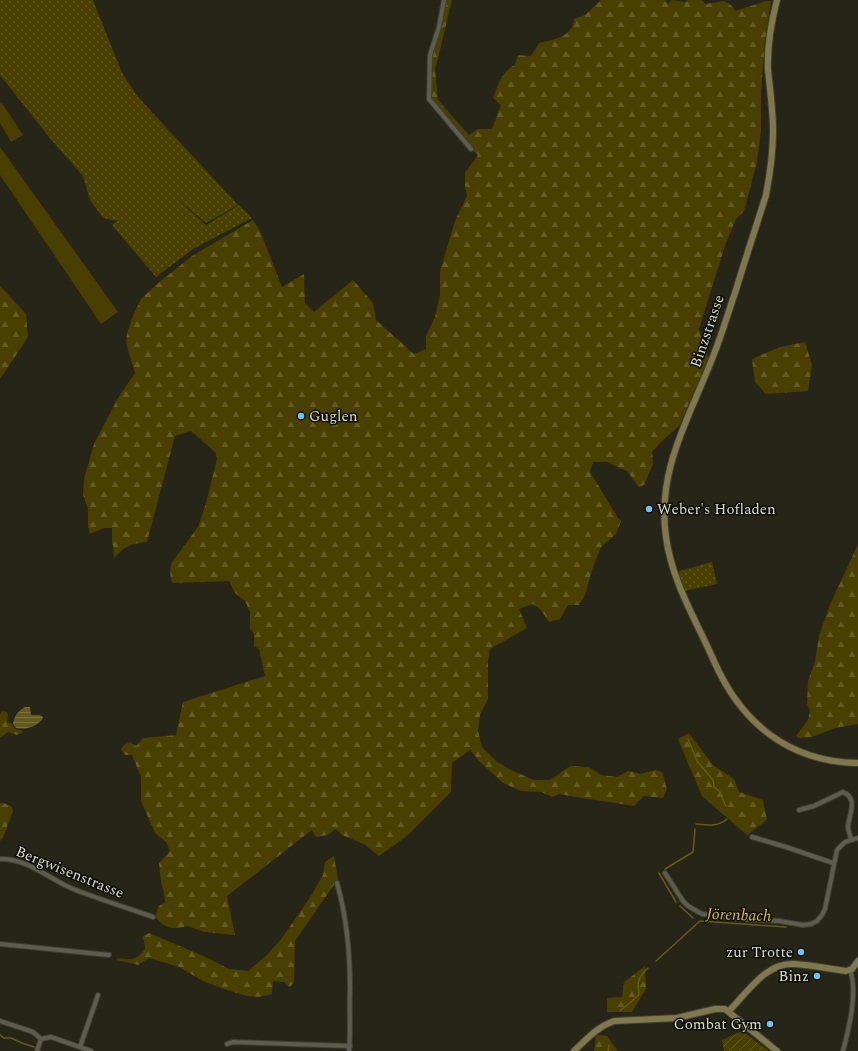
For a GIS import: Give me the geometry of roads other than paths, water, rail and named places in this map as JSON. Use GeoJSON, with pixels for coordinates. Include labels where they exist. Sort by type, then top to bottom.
{"type":"FeatureCollection","features":[{"type":"Feature","properties":{"kind":"main road","name":"Binzstrasse"},"geometry":{"type":"LineString","coordinates":[[777,0],[773,14],[769,43],[768,68],[773,130],[771,166],[766,195],[714,354],[673,452],[665,488],[664,520],[669,557],[680,590],[720,675],[736,700],[757,725],[776,740],[798,752],[837,762],[858,763]]}},
{"type":"Feature","properties":{"kind":"main road"},"geometry":{"type":"LineString","coordinates":[[730,1011],[759,980],[782,965],[793,964],[840,970],[854,969],[858,961]]}},
{"type":"Feature","properties":{"kind":"main road"},"geometry":{"type":"LineString","coordinates":[[574,1051],[597,1029],[604,1024],[614,1021],[677,1018],[722,1008],[730,1011],[748,1028],[777,1051]]}},
{"type":"Feature","properties":{"kind":"street"},"geometry":{"type":"LineString","coordinates":[[444,0],[439,28],[430,55],[429,99],[471,149]]}},
{"type":"Feature","properties":{"kind":"street"},"geometry":{"type":"LineString","coordinates":[[799,810],[814,806],[843,792],[849,794],[853,798],[855,805],[848,827],[851,839]]}},
{"type":"Feature","properties":{"kind":"street"},"geometry":{"type":"LineString","coordinates":[[752,837],[833,863]]}},
{"type":"Feature","properties":{"kind":"street"},"geometry":{"type":"LineString","coordinates":[[665,874],[683,901],[688,906],[702,914],[741,919],[779,921],[803,925],[811,924],[822,915],[825,909],[833,863],[837,850],[845,842],[858,838]]}},
{"type":"Feature","properties":{"kind":"street","name":"Bergwisenstrasse"},"geometry":{"type":"LineString","coordinates":[[0,859],[9,859],[20,862],[71,888],[153,917]]}},
{"type":"Feature","properties":{"kind":"street"},"geometry":{"type":"LineString","coordinates":[[337,883],[346,918],[350,965],[349,1051]]}},
{"type":"Feature","properties":{"kind":"street"},"geometry":{"type":"LineString","coordinates":[[0,944],[109,955]]}},
{"type":"Feature","properties":{"kind":"street"},"geometry":{"type":"LineString","coordinates":[[843,1051],[852,1007],[852,980],[854,969]]}},
{"type":"Feature","properties":{"kind":"street"},"geometry":{"type":"LineString","coordinates":[[80,1048],[98,995]]}},
{"type":"Feature","properties":{"kind":"street"},"geometry":{"type":"LineString","coordinates":[[0,1021],[34,1032],[41,1039]]}},
{"type":"Feature","properties":{"kind":"street"},"geometry":{"type":"LineString","coordinates":[[41,1039],[51,1037],[91,1051]]}},
{"type":"Feature","properties":{"kind":"street"},"geometry":{"type":"LineString","coordinates":[[37,1051],[41,1039]]}},
{"type":"Feature","properties":{"kind":"street"},"geometry":{"type":"LineString","coordinates":[[227,1044],[241,1042],[350,1046]]}},
{"type":"Feature","properties":{"kind":"waterway"},"geometry":{"type":"LineString","coordinates":[[688,739],[697,761],[713,780],[714,787],[719,791],[726,806]]}},
{"type":"Feature","properties":{"kind":"waterway","name":"Jörenbach"},"geometry":{"type":"LineString","coordinates":[[696,824],[716,824],[724,822],[727,819]]}},
{"type":"Feature","properties":{"kind":"waterway","name":"Jörenbach"},"geometry":{"type":"LineString","coordinates":[[665,869],[693,852],[695,829]]}},
{"type":"Feature","properties":{"kind":"waterway","name":"Jörenbach"},"geometry":{"type":"LineString","coordinates":[[659,873],[676,902]]}},
{"type":"Feature","properties":{"kind":"waterway","name":"Jörenbach"},"geometry":{"type":"LineString","coordinates":[[680,906],[693,918]]}},
{"type":"Feature","properties":{"kind":"waterway","name":"Jörenbach"},"geometry":{"type":"LineString","coordinates":[[656,961],[700,921],[786,927]]}},
{"type":"Feature","properties":{"kind":"waterway","name":"Jörenbach"},"geometry":{"type":"LineString","coordinates":[[620,1011],[639,995],[639,980],[648,968]]}},
{"type":"Feature","properties":{"kind":"waterway"},"geometry":{"type":"LineString","coordinates":[[0,1035],[4,1038],[11,1038],[34,1047]]}},
{"type":"Feature","properties":{"kind":"waterway","name":"Jörenbach"},"geometry":{"type":"LineString","coordinates":[[608,1051],[609,1045]]}},
{"type":"Feature","properties":{"kind":"place","name":"Guglen"},"geometry":{"type":"Point","coordinates":[301,416]}},
{"type":"Feature","properties":{"kind":"place","name":"Weber's Hofladen"},"geometry":{"type":"Point","coordinates":[649,509]}},
{"type":"Feature","properties":{"kind":"place","name":"zur Trotte"},"geometry":{"type":"Point","coordinates":[801,952]}},
{"type":"Feature","properties":{"kind":"place","name":"Binz"},"geometry":{"type":"Point","coordinates":[817,976]}},
{"type":"Feature","properties":{"kind":"place","name":"Combat Gym"},"geometry":{"type":"Point","coordinates":[770,1024]}}]}
